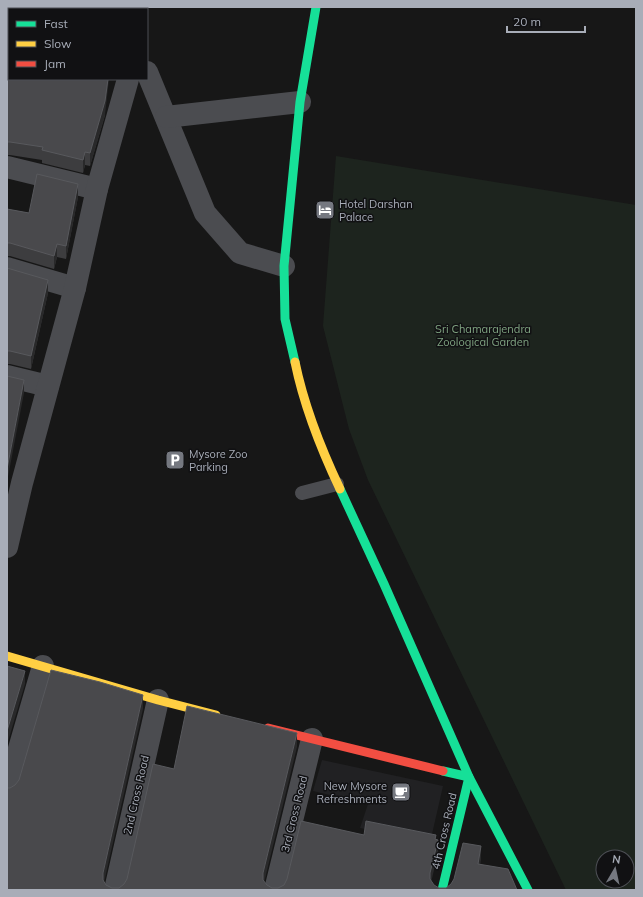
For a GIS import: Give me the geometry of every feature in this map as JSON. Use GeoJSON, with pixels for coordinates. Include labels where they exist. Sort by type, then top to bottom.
{"type":"FeatureCollection","features":[{"type":"Feature","properties":{"kind":"main road"},"geometry":{"type":"LineString","coordinates":[[316,7],[300,102],[284,266],[285,319],[298,378],[323,453],[384,584],[469,777],[528,890]]}},
{"type":"Feature","properties":{"kind":"main road"},"geometry":{"type":"LineString","coordinates":[[7,656],[158,700],[226,717]]}},
{"type":"Feature","properties":{"kind":"main road"},"geometry":{"type":"LineString","coordinates":[[256,725],[469,777]]}},
{"type":"Feature","properties":{"kind":"main road","name":"4th Cross Road"},"geometry":{"type":"LineString","coordinates":[[442,890],[469,777]]}},
{"type":"Feature","properties":{"kind":"street"},"geometry":{"type":"LineString","coordinates":[[148,74],[205,213],[240,252],[284,266]]}},
{"type":"Feature","properties":{"kind":"street"},"geometry":{"type":"LineString","coordinates":[[7,547],[15,481],[48,386],[75,288],[97,189],[128,80]]}},
{"type":"Feature","properties":{"kind":"street"},"geometry":{"type":"LineString","coordinates":[[166,117],[300,102]]}},
{"type":"Feature","properties":{"kind":"street"},"geometry":{"type":"LineString","coordinates":[[7,167],[97,189]]}},
{"type":"Feature","properties":{"kind":"street"},"geometry":{"type":"LineString","coordinates":[[7,268],[75,288]]}},
{"type":"Feature","properties":{"kind":"street"},"geometry":{"type":"LineString","coordinates":[[7,376],[48,386]]}},
{"type":"Feature","properties":{"kind":"street"},"geometry":{"type":"LineString","coordinates":[[7,790],[43,666]]}},
{"type":"Feature","properties":{"kind":"street","name":"2nd Cross Road"},"geometry":{"type":"LineString","coordinates":[[115,890],[158,700]]}},
{"type":"Feature","properties":{"kind":"street","name":"3rd Cross Road"},"geometry":{"type":"LineString","coordinates":[[275,890],[312,739]]}},
{"type":"Feature","properties":{"kind":"lane"},"geometry":{"type":"LineString","coordinates":[[302,493],[337,484]]}},
{"type":"Feature","properties":{"kind":"shaded area"},"geometry":{"type":"Polygon","coordinates":[[[322,760],[443,786],[430,843],[360,828],[368,804],[313,791],[322,760]]]}},
{"type":"Feature","properties":{"kind":"green space","name":"Sri Chamarajendra Zoological Garden"},"geometry":{"type":"Polygon","coordinates":[[[336,156],[636,205],[636,890],[566,890],[368,480],[349,429],[323,326],[336,156]]]}},
{"type":"Feature","properties":{"kind":"building"},"geometry":{"type":"Polygon","coordinates":[[[26,7],[73,7],[56,8],[26,7]]]}},
{"type":"Feature","properties":{"kind":"building"},"geometry":{"type":"Polygon","coordinates":[[[7,51],[8,80],[108,80],[105,101],[90,153],[85,152],[83,160],[42,150],[43,147],[7,142],[7,51]]]}},
{"type":"Feature","properties":{"kind":"building"},"geometry":{"type":"Polygon","coordinates":[[[37,174],[78,184],[66,246],[57,244],[54,256],[7,243],[7,209],[29,213],[37,174]]]}},
{"type":"Feature","properties":{"kind":"building"},"geometry":{"type":"Polygon","coordinates":[[[7,268],[48,280],[31,356],[7,351],[7,268]]]}},
{"type":"Feature","properties":{"kind":"building"},"geometry":{"type":"Polygon","coordinates":[[[7,376],[24,380],[7,469],[7,376]]]}},
{"type":"Feature","properties":{"kind":"building"},"geometry":{"type":"Polygon","coordinates":[[[7,666],[25,671],[7,731],[7,666]]]}},
{"type":"Feature","properties":{"kind":"building"},"geometry":{"type":"Polygon","coordinates":[[[51,670],[100,682],[143,695],[103,873],[103,880],[106,885],[112,888],[119,888],[127,879],[153,764],[174,769],[187,706],[297,733],[263,873],[263,880],[272,888],[278,888],[284,885],[287,879],[301,821],[364,835],[366,821],[436,835],[435,839],[438,840],[430,873],[430,879],[434,885],[439,888],[446,888],[454,879],[463,843],[481,846],[478,864],[508,869],[517,890],[7,890],[7,788],[15,785],[19,780],[51,670]]]}},
{"type":"Feature","properties":{"kind":"traffic: fast"},"geometry":{"type":"LineString","coordinates":[[295,362],[285,319],[284,266],[300,102],[316,7]]}},
{"type":"Feature","properties":{"kind":"traffic: fast"},"geometry":{"type":"LineString","coordinates":[[340,489],[384,584],[469,777],[528,890]]}},
{"type":"Feature","properties":{"kind":"traffic: fast"},"geometry":{"type":"LineString","coordinates":[[442,890],[469,777],[443,771]]}},
{"type":"Feature","properties":{"kind":"traffic: slow"},"geometry":{"type":"LineString","coordinates":[[295,362],[303,395],[314,427],[340,489]]}},
{"type":"Feature","properties":{"kind":"traffic: slow"},"geometry":{"type":"LineString","coordinates":[[7,656],[158,700],[216,715]]}},
{"type":"Feature","properties":{"kind":"traffic: jam"},"geometry":{"type":"LineString","coordinates":[[268,728],[443,771]]}},
{"type":"Feature","properties":{"kind":"place","name":"Hotel Darshan Palace"},"geometry":{"type":"Point","coordinates":[325,210]}},
{"type":"Feature","properties":{"kind":"place","name":"Mysore Zoo Parking"},"geometry":{"type":"Point","coordinates":[175,460]}},
{"type":"Feature","properties":{"kind":"place","name":"New Mysore Refreshments"},"geometry":{"type":"Point","coordinates":[401,792]}}]}
